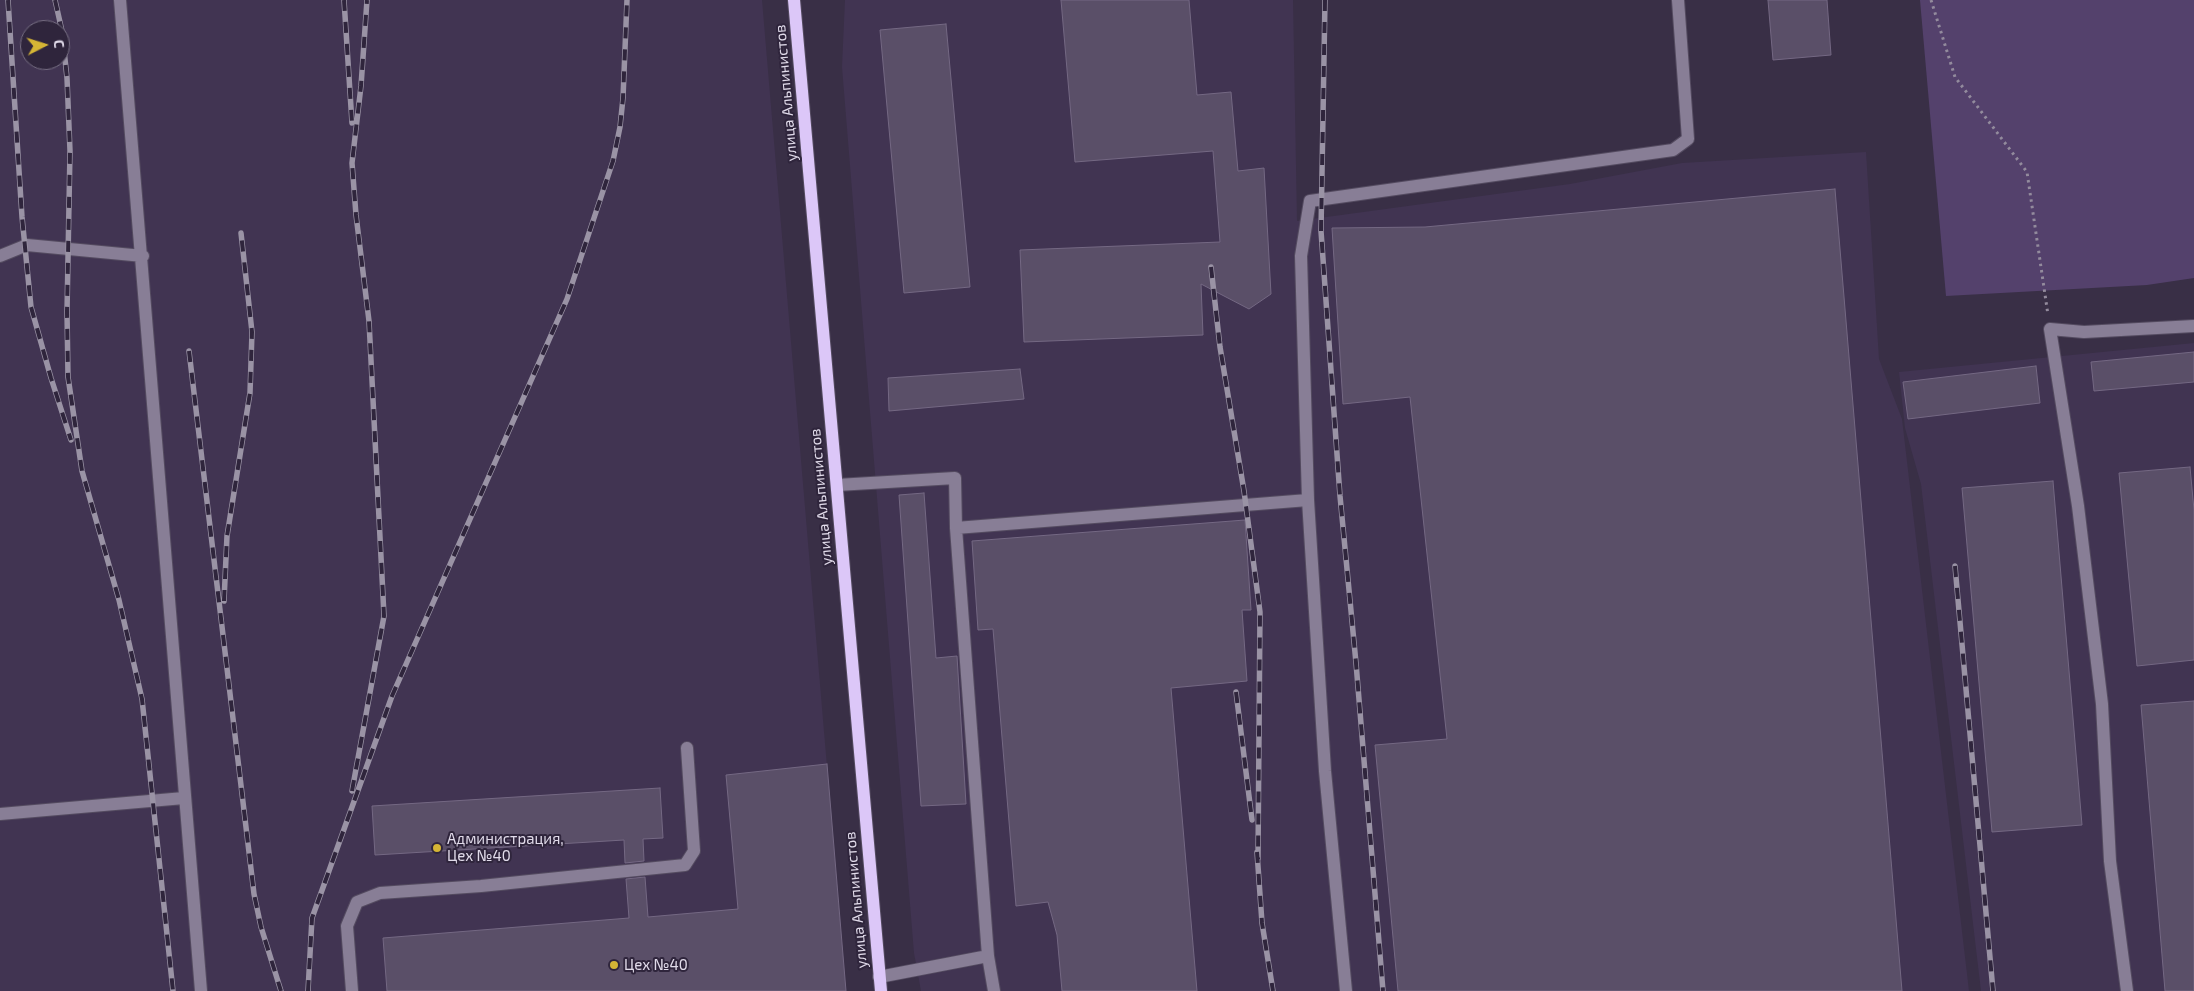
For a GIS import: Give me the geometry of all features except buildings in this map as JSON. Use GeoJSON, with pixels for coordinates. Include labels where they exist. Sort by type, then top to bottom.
{"type":"FeatureCollection","features":[{"type":"Feature","properties":{"kind":"main road","name":"улица Альпинистов"},"geometry":{"type":"LineString","coordinates":[[794,0],[881,991]]}},
{"type":"Feature","properties":{"kind":"lane"},"geometry":{"type":"LineString","coordinates":[[120,0],[143,256],[184,798],[201,991]]}},
{"type":"Feature","properties":{"kind":"lane"},"geometry":{"type":"LineString","coordinates":[[1346,991],[1325,771],[1308,500],[1301,256],[1310,202],[1673,150],[1688,138],[1678,0]]}},
{"type":"Feature","properties":{"kind":"lane"},"geometry":{"type":"LineString","coordinates":[[0,256],[27,245],[143,256]]}},
{"type":"Feature","properties":{"kind":"lane"},"geometry":{"type":"LineString","coordinates":[[2127,991],[2110,861],[2102,704],[2078,506],[2050,330],[2084,332],[2194,326]]}},
{"type":"Feature","properties":{"kind":"lane"},"geometry":{"type":"LineString","coordinates":[[837,485],[955,478],[956,528],[988,956],[994,991]]}},
{"type":"Feature","properties":{"kind":"lane"},"geometry":{"type":"LineString","coordinates":[[956,528],[1308,500]]}},
{"type":"Feature","properties":{"kind":"lane"},"geometry":{"type":"LineString","coordinates":[[352,991],[346,926],[357,902],[380,893],[481,886],[685,865],[694,851],[687,748]]}},
{"type":"Feature","properties":{"kind":"lane"},"geometry":{"type":"LineString","coordinates":[[0,814],[184,798]]}},
{"type":"Feature","properties":{"kind":"lane"},"geometry":{"type":"LineString","coordinates":[[879,977],[988,956]]}},
{"type":"Feature","properties":{"kind":"path"},"geometry":{"type":"LineString","coordinates":[[1931,0],[1955,77],[2027,172],[2050,330]]}},
{"type":"Feature","properties":{"kind":"shaded area"},"geometry":{"type":"Polygon","coordinates":[[[0,0],[762,0],[846,991],[0,991],[0,0]]]}},
{"type":"Feature","properties":{"kind":"shaded area"},"geometry":{"type":"Polygon","coordinates":[[[845,0],[1293,0],[1297,221],[1570,184],[1682,163],[1866,152],[1879,359],[1902,419],[1969,991],[921,991],[914,953],[842,67],[845,0]]]}},
{"type":"Feature","properties":{"kind":"shaded area"},"geometry":{"type":"Polygon","coordinates":[[[1920,0],[2194,0],[2194,278],[2147,285],[1946,296],[1920,0]]]}},
{"type":"Feature","properties":{"kind":"shaded area"},"geometry":{"type":"Polygon","coordinates":[[[2194,343],[2194,991],[1981,991],[1921,484],[1905,428],[1899,372],[2194,343]]]}},
{"type":"Feature","properties":{"kind":"railway"},"geometry":{"type":"LineString","coordinates":[[8,0],[22,217],[31,307],[71,440]]}},
{"type":"Feature","properties":{"kind":"railway"},"geometry":{"type":"LineString","coordinates":[[55,0],[62,31],[67,78],[70,151],[67,312],[68,377],[82,471],[119,600],[142,699],[173,991]]}},
{"type":"Feature","properties":{"kind":"railway"},"geometry":{"type":"LineString","coordinates":[[344,0],[352,123]]}},
{"type":"Feature","properties":{"kind":"railway"},"geometry":{"type":"LineString","coordinates":[[352,791],[384,616],[369,321],[356,215],[352,163],[361,86],[367,0]]}},
{"type":"Feature","properties":{"kind":"railway"},"geometry":{"type":"LineString","coordinates":[[308,991],[312,918],[392,696],[567,299],[613,161],[620,127],[623,98],[627,0]]}},
{"type":"Feature","properties":{"kind":"railway"},"geometry":{"type":"LineString","coordinates":[[1325,0],[1321,231],[1340,496],[1383,991]]}},
{"type":"Feature","properties":{"kind":"railway"},"geometry":{"type":"LineString","coordinates":[[224,601],[227,536],[250,393],[252,332],[241,233]]}},
{"type":"Feature","properties":{"kind":"railway"},"geometry":{"type":"LineString","coordinates":[[1211,267],[1220,347],[1244,491],[1260,612],[1258,859]]}},
{"type":"Feature","properties":{"kind":"railway"},"geometry":{"type":"LineString","coordinates":[[189,351],[254,894],[261,927],[281,991]]}},
{"type":"Feature","properties":{"kind":"railway"},"geometry":{"type":"LineString","coordinates":[[1955,566],[1993,991]]}},
{"type":"Feature","properties":{"kind":"railway"},"geometry":{"type":"LineString","coordinates":[[1236,692],[1252,820]]}},
{"type":"Feature","properties":{"kind":"railway"},"geometry":{"type":"LineString","coordinates":[[1257,852],[1262,923],[1273,991]]}},
{"type":"Feature","properties":{"kind":"place","name":"Администрация, Цех №40"},"geometry":{"type":"Point","coordinates":[437,848]}},
{"type":"Feature","properties":{"kind":"place","name":"Цех №40"},"geometry":{"type":"Point","coordinates":[614,965]}}]}
